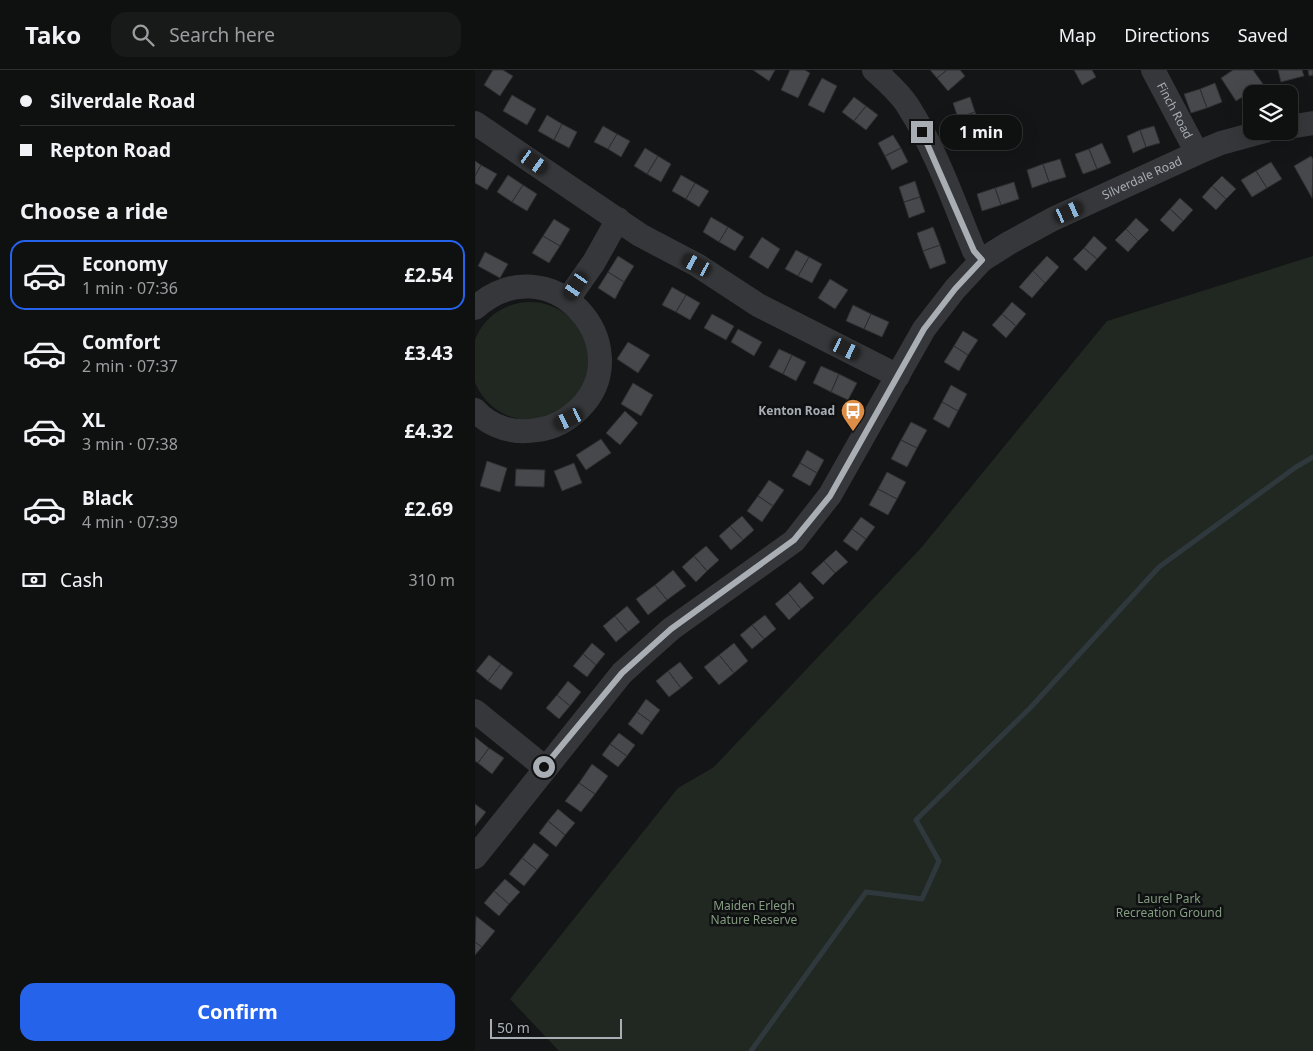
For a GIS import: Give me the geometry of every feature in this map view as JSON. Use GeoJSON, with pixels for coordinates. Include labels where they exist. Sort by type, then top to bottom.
{"type":"FeatureCollection","features":[{"type":"Feature","properties":{"kind":"street"},"geometry":{"type":"LineString","coordinates":[[874,70],[908,106],[926,140],[974,251],[982,260]]}},
{"type":"Feature","properties":{"kind":"street","name":"Finch Road"},"geometry":{"type":"LineString","coordinates":[[1153,70],[1197,153]]}},
{"type":"Feature","properties":{"kind":"street"},"geometry":{"type":"LineString","coordinates":[[475,123],[640,235],[697,265],[758,305],[898,376]]}},
{"type":"Feature","properties":{"kind":"street"},"geometry":{"type":"LineString","coordinates":[[1298,126],[1313,123]]}},
{"type":"Feature","properties":{"kind":"street","name":"Silverdale Road"},"geometry":{"type":"LineString","coordinates":[[475,857],[544,767],[622,673],[671,629],[794,540],[830,496],[924,329],[955,289],[982,260],[1053,219],[1197,153],[1221,143],[1243,137]]}},
{"type":"Feature","properties":{"kind":"street"},"geometry":{"type":"LineString","coordinates":[[568,299],[594,262],[618,219]]}},
{"type":"Feature","properties":{"kind":"street"},"geometry":{"type":"LineString","coordinates":[[475,308],[497,292],[521,286],[545,288],[568,299],[585,315],[595,335],[599,358],[596,381],[585,402],[569,419],[548,429],[525,432],[502,428],[480,416],[475,410]]}},
{"type":"Feature","properties":{"kind":"street"},"geometry":{"type":"LineString","coordinates":[[475,711],[544,767]]}},
{"type":"Feature","properties":{"kind":"green space"},"geometry":{"type":"Polygon","coordinates":[[[1313,256],[1313,1051],[559,1051],[510,999],[678,788],[714,767],[921,548],[1107,321],[1313,256]]]}},
{"type":"Feature","properties":{"kind":"green space"},"geometry":{"type":"Polygon","coordinates":[[[519,303],[541,303],[563,312],[579,328],[588,350],[588,372],[579,394],[563,410],[541,419],[519,419],[497,410],[481,394],[475,380],[475,342],[481,328],[497,312],[519,303]]]}},
{"type":"Feature","properties":{"kind":"building"},"geometry":{"type":"Polygon","coordinates":[[[493,70],[503,70],[513,76],[500,96],[484,85],[493,70]]]}},
{"type":"Feature","properties":{"kind":"building"},"geometry":{"type":"Polygon","coordinates":[[[753,70],[775,70],[769,81],[753,70]]]}},
{"type":"Feature","properties":{"kind":"building"},"geometry":{"type":"Polygon","coordinates":[[[790,70],[805,70],[810,73],[798,98],[781,90],[790,70]]]}},
{"type":"Feature","properties":{"kind":"building"},"geometry":{"type":"Polygon","coordinates":[[[930,70],[947,70],[937,78],[930,70]]]}},
{"type":"Feature","properties":{"kind":"building"},"geometry":{"type":"Polygon","coordinates":[[[947,70],[960,70],[965,76],[948,91],[937,78],[947,70]]]}},
{"type":"Feature","properties":{"kind":"building"},"geometry":{"type":"Polygon","coordinates":[[[1074,70],[1092,70],[1096,77],[1082,85],[1074,70]]]}},
{"type":"Feature","properties":{"kind":"building"},"geometry":{"type":"Polygon","coordinates":[[[1233,70],[1253,70],[1263,84],[1243,85],[1243,97],[1236,101],[1221,78],[1233,70]]]}},
{"type":"Feature","properties":{"kind":"building"},"geometry":{"type":"Polygon","coordinates":[[[1278,70],[1302,70],[1304,76],[1281,82],[1278,70]]]}},
{"type":"Feature","properties":{"kind":"building"},"geometry":{"type":"Polygon","coordinates":[[[1308,70],[1313,70],[1313,75],[1309,76],[1308,70]]]}},
{"type":"Feature","properties":{"kind":"building"},"geometry":{"type":"Polygon","coordinates":[[[822,78],[837,86],[824,113],[808,105],[822,78]]]}},
{"type":"Feature","properties":{"kind":"building"},"geometry":{"type":"Polygon","coordinates":[[[1215,83],[1222,102],[1207,108],[1200,89],[1215,83]]]}},
{"type":"Feature","properties":{"kind":"building"},"geometry":{"type":"Polygon","coordinates":[[[1200,89],[1207,108],[1191,113],[1184,94],[1200,89]]]}},
{"type":"Feature","properties":{"kind":"building"},"geometry":{"type":"Polygon","coordinates":[[[512,95],[536,109],[527,125],[503,111],[512,95]]]}},
{"type":"Feature","properties":{"kind":"building"},"geometry":{"type":"Polygon","coordinates":[[[854,97],[866,106],[854,121],[842,112],[854,97]]]}},
{"type":"Feature","properties":{"kind":"building"},"geometry":{"type":"Polygon","coordinates":[[[970,97],[975,112],[958,118],[953,103],[970,97]]]}},
{"type":"Feature","properties":{"kind":"building"},"geometry":{"type":"Polygon","coordinates":[[[866,106],[878,115],[866,130],[854,121],[866,106]]]}},
{"type":"Feature","properties":{"kind":"building"},"geometry":{"type":"Polygon","coordinates":[[[975,112],[981,128],[963,134],[958,118],[975,112]]]}},
{"type":"Feature","properties":{"kind":"building"},"geometry":{"type":"Polygon","coordinates":[[[547,115],[562,124],[554,140],[538,131],[547,115]]]}},
{"type":"Feature","properties":{"kind":"building"},"geometry":{"type":"Polygon","coordinates":[[[562,124],[577,132],[569,148],[554,140],[562,124]]]}},
{"type":"Feature","properties":{"kind":"building"},"geometry":{"type":"Polygon","coordinates":[[[603,126],[617,134],[608,149],[594,142],[603,126]]]}},
{"type":"Feature","properties":{"kind":"building"},"geometry":{"type":"Polygon","coordinates":[[[1154,126],[1160,143],[1146,147],[1140,130],[1154,126]]]}},
{"type":"Feature","properties":{"kind":"building"},"geometry":{"type":"Polygon","coordinates":[[[1140,130],[1146,147],[1133,153],[1127,136],[1140,130]]]}},
{"type":"Feature","properties":{"kind":"building"},"geometry":{"type":"Polygon","coordinates":[[[617,134],[630,141],[621,157],[608,149],[617,134]]]}},
{"type":"Feature","properties":{"kind":"building"},"geometry":{"type":"Polygon","coordinates":[[[893,135],[901,148],[885,156],[878,143],[893,135]]]}},
{"type":"Feature","properties":{"kind":"building"},"geometry":{"type":"Polygon","coordinates":[[[1102,143],[1111,163],[1097,169],[1089,149],[1102,143]]]}},
{"type":"Feature","properties":{"kind":"building"},"geometry":{"type":"Polygon","coordinates":[[[645,148],[658,156],[647,174],[634,166],[645,148]]]}},
{"type":"Feature","properties":{"kind":"building"},"geometry":{"type":"Polygon","coordinates":[[[901,148],[908,162],[892,170],[885,156],[901,148]]]}},
{"type":"Feature","properties":{"kind":"building"},"geometry":{"type":"Polygon","coordinates":[[[1089,149],[1097,169],[1083,174],[1075,154],[1089,149]]]}},
{"type":"Feature","properties":{"kind":"building"},"geometry":{"type":"Polygon","coordinates":[[[658,156],[671,164],[661,182],[647,174],[658,156]]]}},
{"type":"Feature","properties":{"kind":"building"},"geometry":{"type":"Polygon","coordinates":[[[1311,156],[1313,159],[1312,198],[1294,166],[1311,156]]]}},
{"type":"Feature","properties":{"kind":"building"},"geometry":{"type":"Polygon","coordinates":[[[1060,159],[1066,177],[1049,182],[1043,164],[1060,159]]]}},
{"type":"Feature","properties":{"kind":"building"},"geometry":{"type":"Polygon","coordinates":[[[475,161],[481,165],[475,176],[475,161]]]}},
{"type":"Feature","properties":{"kind":"building"},"geometry":{"type":"Polygon","coordinates":[[[1271,162],[1282,179],[1267,188],[1256,171],[1271,162]]]}},
{"type":"Feature","properties":{"kind":"building"},"geometry":{"type":"Polygon","coordinates":[[[1043,164],[1049,182],[1032,188],[1027,170],[1043,164]]]}},
{"type":"Feature","properties":{"kind":"building"},"geometry":{"type":"Polygon","coordinates":[[[481,165],[497,174],[487,190],[475,183],[475,176],[481,165]]]}},
{"type":"Feature","properties":{"kind":"building"},"geometry":{"type":"Polygon","coordinates":[[[1256,171],[1267,188],[1252,197],[1241,180],[1256,171]]]}},
{"type":"Feature","properties":{"kind":"building"},"geometry":{"type":"Polygon","coordinates":[[[508,175],[523,185],[512,202],[497,192],[508,175]]]}},
{"type":"Feature","properties":{"kind":"building"},"geometry":{"type":"Polygon","coordinates":[[[681,175],[695,183],[686,199],[672,191],[681,175]]]}},
{"type":"Feature","properties":{"kind":"building"},"geometry":{"type":"Polygon","coordinates":[[[1222,176],[1236,189],[1226,199],[1212,186],[1222,176]]]}},
{"type":"Feature","properties":{"kind":"building"},"geometry":{"type":"Polygon","coordinates":[[[915,181],[920,197],[904,202],[899,187],[915,181]]]}},
{"type":"Feature","properties":{"kind":"building"},"geometry":{"type":"Polygon","coordinates":[[[1014,182],[1019,199],[1001,205],[995,188],[1014,182]]]}},
{"type":"Feature","properties":{"kind":"building"},"geometry":{"type":"Polygon","coordinates":[[[695,183],[709,191],[699,207],[686,199],[695,183]]]}},
{"type":"Feature","properties":{"kind":"building"},"geometry":{"type":"Polygon","coordinates":[[[523,185],[537,194],[527,211],[512,202],[523,185]]]}},
{"type":"Feature","properties":{"kind":"building"},"geometry":{"type":"Polygon","coordinates":[[[1212,186],[1226,199],[1216,210],[1202,197],[1212,186]]]}},
{"type":"Feature","properties":{"kind":"building"},"geometry":{"type":"Polygon","coordinates":[[[995,188],[1001,205],[982,211],[977,194],[995,188]]]}},
{"type":"Feature","properties":{"kind":"building"},"geometry":{"type":"Polygon","coordinates":[[[920,197],[925,212],[909,218],[904,202],[920,197]]]}},
{"type":"Feature","properties":{"kind":"building"},"geometry":{"type":"Polygon","coordinates":[[[1180,198],[1193,210],[1183,221],[1170,209],[1180,198]]]}},
{"type":"Feature","properties":{"kind":"building"},"geometry":{"type":"Polygon","coordinates":[[[1170,209],[1183,221],[1173,232],[1160,220],[1170,209]]]}},
{"type":"Feature","properties":{"kind":"building"},"geometry":{"type":"Polygon","coordinates":[[[711,217],[728,227],[719,242],[703,232],[711,217]]]}},
{"type":"Feature","properties":{"kind":"building"},"geometry":{"type":"Polygon","coordinates":[[[1136,218],[1149,230],[1138,241],[1126,229],[1136,218]]]}},
{"type":"Feature","properties":{"kind":"building"},"geometry":{"type":"Polygon","coordinates":[[[554,219],[570,229],[560,246],[543,236],[554,219]]]}},
{"type":"Feature","properties":{"kind":"building"},"geometry":{"type":"Polygon","coordinates":[[[728,227],[744,237],[735,251],[719,242],[728,227]]]}},
{"type":"Feature","properties":{"kind":"building"},"geometry":{"type":"Polygon","coordinates":[[[933,227],[940,245],[923,251],[917,233],[933,227]]]}},
{"type":"Feature","properties":{"kind":"building"},"geometry":{"type":"Polygon","coordinates":[[[1126,229],[1138,241],[1128,252],[1115,240],[1126,229]]]}},
{"type":"Feature","properties":{"kind":"building"},"geometry":{"type":"Polygon","coordinates":[[[543,236],[560,246],[549,263],[532,253],[543,236]]]}},
{"type":"Feature","properties":{"kind":"building"},"geometry":{"type":"Polygon","coordinates":[[[1094,236],[1107,248],[1097,259],[1084,248],[1094,236]]]}},
{"type":"Feature","properties":{"kind":"building"},"geometry":{"type":"Polygon","coordinates":[[[762,237],[780,249],[768,269],[749,257],[762,237]]]}},
{"type":"Feature","properties":{"kind":"building"},"geometry":{"type":"Polygon","coordinates":[[[940,245],[946,263],[930,269],[923,251],[940,245]]]}},
{"type":"Feature","properties":{"kind":"building"},"geometry":{"type":"Polygon","coordinates":[[[1084,248],[1097,259],[1086,271],[1073,259],[1084,248]]]}},
{"type":"Feature","properties":{"kind":"building"},"geometry":{"type":"Polygon","coordinates":[[[796,250],[809,257],[798,276],[785,269],[796,250]]]}},
{"type":"Feature","properties":{"kind":"building"},"geometry":{"type":"Polygon","coordinates":[[[485,252],[508,264],[500,278],[478,266],[485,252]]]}},
{"type":"Feature","properties":{"kind":"building"},"geometry":{"type":"Polygon","coordinates":[[[618,256],[634,266],[624,282],[608,272],[618,256]]]}},
{"type":"Feature","properties":{"kind":"building"},"geometry":{"type":"Polygon","coordinates":[[[1047,256],[1059,267],[1045,283],[1033,271],[1047,256]]]}},
{"type":"Feature","properties":{"kind":"building"},"geometry":{"type":"Polygon","coordinates":[[[809,257],[822,264],[812,283],[798,276],[809,257]]]}},
{"type":"Feature","properties":{"kind":"building"},"geometry":{"type":"Polygon","coordinates":[[[1033,271],[1045,283],[1032,298],[1019,287],[1033,271]]]}},
{"type":"Feature","properties":{"kind":"building"},"geometry":{"type":"Polygon","coordinates":[[[608,272],[624,282],[615,299],[598,288],[608,272]]]}},
{"type":"Feature","properties":{"kind":"building"},"geometry":{"type":"Polygon","coordinates":[[[830,279],[848,290],[835,309],[818,298],[830,279]]]}},
{"type":"Feature","properties":{"kind":"building"},"geometry":{"type":"Polygon","coordinates":[[[672,287],[686,295],[676,312],[662,305],[672,287]]]}},
{"type":"Feature","properties":{"kind":"building"},"geometry":{"type":"Polygon","coordinates":[[[686,295],[700,303],[690,320],[676,312],[686,295]]]}},
{"type":"Feature","properties":{"kind":"building"},"geometry":{"type":"Polygon","coordinates":[[[1012,302],[1026,314],[1016,326],[1002,314],[1012,302]]]}},
{"type":"Feature","properties":{"kind":"building"},"geometry":{"type":"Polygon","coordinates":[[[853,305],[871,314],[864,329],[846,321],[853,305]]]}},
{"type":"Feature","properties":{"kind":"building"},"geometry":{"type":"Polygon","coordinates":[[[712,314],[734,326],[726,340],[704,328],[712,314]]]}},
{"type":"Feature","properties":{"kind":"building"},"geometry":{"type":"Polygon","coordinates":[[[871,314],[889,322],[882,337],[864,329],[871,314]]]}},
{"type":"Feature","properties":{"kind":"building"},"geometry":{"type":"Polygon","coordinates":[[[1002,314],[1016,326],[1006,338],[992,325],[1002,314]]]}},
{"type":"Feature","properties":{"kind":"building"},"geometry":{"type":"Polygon","coordinates":[[[738,329],[762,342],[754,356],[731,342],[738,329]]]}},
{"type":"Feature","properties":{"kind":"building"},"geometry":{"type":"Polygon","coordinates":[[[963,331],[978,340],[968,355],[954,346],[963,331]]]}},
{"type":"Feature","properties":{"kind":"building"},"geometry":{"type":"Polygon","coordinates":[[[628,342],[650,355],[638,373],[617,359],[628,342]]]}},
{"type":"Feature","properties":{"kind":"building"},"geometry":{"type":"Polygon","coordinates":[[[954,346],[968,355],[959,371],[944,362],[954,346]]]}},
{"type":"Feature","properties":{"kind":"building"},"geometry":{"type":"Polygon","coordinates":[[[779,349],[792,355],[783,374],[769,367],[779,349]]]}},
{"type":"Feature","properties":{"kind":"building"},"geometry":{"type":"Polygon","coordinates":[[[792,355],[806,362],[796,381],[783,374],[792,355]]]}},
{"type":"Feature","properties":{"kind":"building"},"geometry":{"type":"Polygon","coordinates":[[[821,366],[839,374],[831,392],[813,383],[821,366]]]}},
{"type":"Feature","properties":{"kind":"building"},"geometry":{"type":"Polygon","coordinates":[[[839,374],[857,383],[848,400],[831,392],[839,374]]]}},
{"type":"Feature","properties":{"kind":"building"},"geometry":{"type":"Polygon","coordinates":[[[633,383],[653,395],[641,416],[621,404],[633,383]]]}},
{"type":"Feature","properties":{"kind":"building"},"geometry":{"type":"Polygon","coordinates":[[[951,385],[967,394],[958,411],[942,402],[951,385]]]}},
{"type":"Feature","properties":{"kind":"building"},"geometry":{"type":"Polygon","coordinates":[[[942,402],[958,411],[949,428],[933,419],[942,402]]]}},
{"type":"Feature","properties":{"kind":"building"},"geometry":{"type":"Polygon","coordinates":[[[625,411],[638,423],[620,445],[606,433],[625,411]]]}},
{"type":"Feature","properties":{"kind":"building"},"geometry":{"type":"Polygon","coordinates":[[[911,422],[927,430],[917,448],[901,440],[911,422]]]}},
{"type":"Feature","properties":{"kind":"building"},"geometry":{"type":"Polygon","coordinates":[[[601,439],[611,453],[586,470],[576,455],[601,439]]]}},
{"type":"Feature","properties":{"kind":"building"},"geometry":{"type":"Polygon","coordinates":[[[901,440],[917,448],[907,467],[891,459],[901,440]]]}},
{"type":"Feature","properties":{"kind":"building"},"geometry":{"type":"Polygon","coordinates":[[[807,450],[824,460],[817,473],[800,463],[807,450]]]}},
{"type":"Feature","properties":{"kind":"building"},"geometry":{"type":"Polygon","coordinates":[[[487,461],[507,468],[500,492],[480,486],[487,461]]]}},
{"type":"Feature","properties":{"kind":"building"},"geometry":{"type":"Polygon","coordinates":[[[574,463],[582,483],[562,491],[554,471],[574,463]]]}},
{"type":"Feature","properties":{"kind":"building"},"geometry":{"type":"Polygon","coordinates":[[[800,463],[817,473],[810,486],[792,476],[800,463]]]}},
{"type":"Feature","properties":{"kind":"building"},"geometry":{"type":"Polygon","coordinates":[[[516,469],[545,470],[544,487],[515,486],[516,469]]]}},
{"type":"Feature","properties":{"kind":"building"},"geometry":{"type":"Polygon","coordinates":[[[887,472],[906,482],[897,499],[878,489],[887,472]]]}},
{"type":"Feature","properties":{"kind":"building"},"geometry":{"type":"Polygon","coordinates":[[[769,480],[784,490],[773,506],[758,496],[769,480]]]}},
{"type":"Feature","properties":{"kind":"building"},"geometry":{"type":"Polygon","coordinates":[[[878,489],[897,499],[888,515],[869,505],[878,489]]]}},
{"type":"Feature","properties":{"kind":"building"},"geometry":{"type":"Polygon","coordinates":[[[758,496],[773,506],[762,522],[747,511],[758,496]]]}},
{"type":"Feature","properties":{"kind":"building"},"geometry":{"type":"Polygon","coordinates":[[[742,516],[754,530],[743,540],[730,526],[742,516]]]}},
{"type":"Feature","properties":{"kind":"building"},"geometry":{"type":"Polygon","coordinates":[[[861,517],[875,527],[866,539],[852,529],[861,517]]]}},
{"type":"Feature","properties":{"kind":"building"},"geometry":{"type":"Polygon","coordinates":[[[730,526],[743,540],[731,550],[719,536],[730,526]]]}},
{"type":"Feature","properties":{"kind":"building"},"geometry":{"type":"Polygon","coordinates":[[[852,529],[866,539],[857,551],[843,541],[852,529]]]}},
{"type":"Feature","properties":{"kind":"building"},"geometry":{"type":"Polygon","coordinates":[[[706,546],[719,560],[707,571],[694,556],[706,546]]]}},
{"type":"Feature","properties":{"kind":"building"},"geometry":{"type":"Polygon","coordinates":[[[836,550],[848,562],[835,573],[824,561],[836,550]]]}},
{"type":"Feature","properties":{"kind":"building"},"geometry":{"type":"Polygon","coordinates":[[[694,556],[707,571],[696,582],[682,567],[694,556]]]}},
{"type":"Feature","properties":{"kind":"building"},"geometry":{"type":"Polygon","coordinates":[[[824,561],[835,573],[823,585],[811,573],[824,561]]]}},
{"type":"Feature","properties":{"kind":"building"},"geometry":{"type":"Polygon","coordinates":[[[673,570],[686,586],[667,600],[655,585],[673,570]]]}},
{"type":"Feature","properties":{"kind":"building"},"geometry":{"type":"Polygon","coordinates":[[[800,582],[814,598],[801,609],[788,593],[800,582]]]}},
{"type":"Feature","properties":{"kind":"building"},"geometry":{"type":"Polygon","coordinates":[[[655,585],[667,600],[648,615],[636,599],[655,585]]]}},
{"type":"Feature","properties":{"kind":"building"},"geometry":{"type":"Polygon","coordinates":[[[788,593],[801,609],[789,620],[775,604],[788,593]]]}},
{"type":"Feature","properties":{"kind":"building"},"geometry":{"type":"Polygon","coordinates":[[[627,606],[640,622],[628,632],[615,616],[627,606]]]}},
{"type":"Feature","properties":{"kind":"building"},"geometry":{"type":"Polygon","coordinates":[[[765,615],[776,629],[764,639],[752,625],[765,615]]]}},
{"type":"Feature","properties":{"kind":"building"},"geometry":{"type":"Polygon","coordinates":[[[615,616],[628,632],[616,642],[603,626],[615,616]]]}},
{"type":"Feature","properties":{"kind":"building"},"geometry":{"type":"Polygon","coordinates":[[[752,625],[764,639],[752,649],[740,635],[752,625]]]}},
{"type":"Feature","properties":{"kind":"building"},"geometry":{"type":"Polygon","coordinates":[[[592,643],[605,654],[596,665],[583,654],[592,643]]]}},
{"type":"Feature","properties":{"kind":"building"},"geometry":{"type":"Polygon","coordinates":[[[734,643],[748,661],[734,673],[719,655],[734,643]]]}},
{"type":"Feature","properties":{"kind":"building"},"geometry":{"type":"Polygon","coordinates":[[[583,654],[596,665],[587,677],[573,666],[583,654]]]}},
{"type":"Feature","properties":{"kind":"building"},"geometry":{"type":"Polygon","coordinates":[[[489,655],[501,664],[488,681],[476,671],[489,655]]]}},
{"type":"Feature","properties":{"kind":"building"},"geometry":{"type":"Polygon","coordinates":[[[719,655],[734,673],[719,685],[704,667],[719,655]]]}},
{"type":"Feature","properties":{"kind":"building"},"geometry":{"type":"Polygon","coordinates":[[[680,662],[693,678],[681,688],[668,671],[680,662]]]}},
{"type":"Feature","properties":{"kind":"building"},"geometry":{"type":"Polygon","coordinates":[[[501,664],[513,673],[501,690],[488,681],[501,664]]]}},
{"type":"Feature","properties":{"kind":"building"},"geometry":{"type":"Polygon","coordinates":[[[668,671],[681,688],[669,697],[656,681],[668,671]]]}},
{"type":"Feature","properties":{"kind":"building"},"geometry":{"type":"Polygon","coordinates":[[[568,681],[581,692],[570,706],[557,695],[568,681]]]}},
{"type":"Feature","properties":{"kind":"building"},"geometry":{"type":"Polygon","coordinates":[[[557,695],[570,706],[559,719],[546,708],[557,695]]]}},
{"type":"Feature","properties":{"kind":"building"},"geometry":{"type":"Polygon","coordinates":[[[646,699],[660,710],[651,722],[637,712],[646,699]]]}},
{"type":"Feature","properties":{"kind":"building"},"geometry":{"type":"Polygon","coordinates":[[[637,712],[651,722],[642,735],[628,724],[637,712]]]}},
{"type":"Feature","properties":{"kind":"building"},"geometry":{"type":"Polygon","coordinates":[[[619,733],[635,745],[627,756],[610,744],[619,733]]]}},
{"type":"Feature","properties":{"kind":"building"},"geometry":{"type":"Polygon","coordinates":[[[475,737],[489,748],[478,763],[475,761],[475,737]]]}},
{"type":"Feature","properties":{"kind":"building"},"geometry":{"type":"Polygon","coordinates":[[[610,744],[627,756],[618,767],[602,755],[610,744]]]}},
{"type":"Feature","properties":{"kind":"building"},"geometry":{"type":"Polygon","coordinates":[[[489,748],[504,758],[492,774],[478,763],[489,748]]]}},
{"type":"Feature","properties":{"kind":"building"},"geometry":{"type":"Polygon","coordinates":[[[592,764],[608,776],[595,794],[579,783],[592,764]]]}},
{"type":"Feature","properties":{"kind":"building"},"geometry":{"type":"Polygon","coordinates":[[[579,783],[595,794],[581,812],[565,801],[579,783]]]}},
{"type":"Feature","properties":{"kind":"building"},"geometry":{"type":"Polygon","coordinates":[[[475,804],[486,812],[475,826],[475,804]]]}},
{"type":"Feature","properties":{"kind":"building"},"geometry":{"type":"Polygon","coordinates":[[[558,809],[575,823],[565,835],[548,821],[558,809]]]}},
{"type":"Feature","properties":{"kind":"building"},"geometry":{"type":"Polygon","coordinates":[[[548,821],[565,835],[556,847],[539,833],[548,821]]]}},
{"type":"Feature","properties":{"kind":"building"},"geometry":{"type":"Polygon","coordinates":[[[534,843],[549,855],[537,870],[522,858],[534,843]]]}},
{"type":"Feature","properties":{"kind":"building"},"geometry":{"type":"Polygon","coordinates":[[[522,858],[537,870],[524,886],[509,874],[522,858]]]}},
{"type":"Feature","properties":{"kind":"building"},"geometry":{"type":"Polygon","coordinates":[[[505,879],[520,892],[509,904],[494,891],[505,879]]]}},
{"type":"Feature","properties":{"kind":"building"},"geometry":{"type":"Polygon","coordinates":[[[494,891],[509,904],[499,916],[484,903],[494,891]]]}},
{"type":"Feature","properties":{"kind":"building"},"geometry":{"type":"Polygon","coordinates":[[[476,916],[495,931],[482,947],[475,942],[476,916]]]}},
{"type":"Feature","properties":{"kind":"building"},"geometry":{"type":"Polygon","coordinates":[[[475,942],[482,947],[475,955],[475,942]]]}},
{"type":"Feature","properties":{"kind":"waterway"},"geometry":{"type":"LineString","coordinates":[[751,1051],[866,892],[922,899],[939,861],[916,820],[1031,707],[1159,567],[1296,467],[1313,457]]}},
{"type":"Feature","properties":{"kind":"place","name":"Kenton Road"},"geometry":{"type":"Point","coordinates":[853,432]}},
{"type":"Feature","properties":{"kind":"route"},"geometry":{"type":"LineString","coordinates":[[544,767],[622,673],[671,629],[794,540],[830,496],[924,329],[955,289],[982,260],[974,251],[922,132]]}},
{"type":"Feature","properties":{"kind":"park label","name":"Laurel Park Recreation Ground"},"geometry":{"type":"Point","coordinates":[1169,906]}},
{"type":"Feature","properties":{"kind":"park label","name":"Maiden Erlegh Nature Reserve"},"geometry":{"type":"Point","coordinates":[754,913]}}]}
